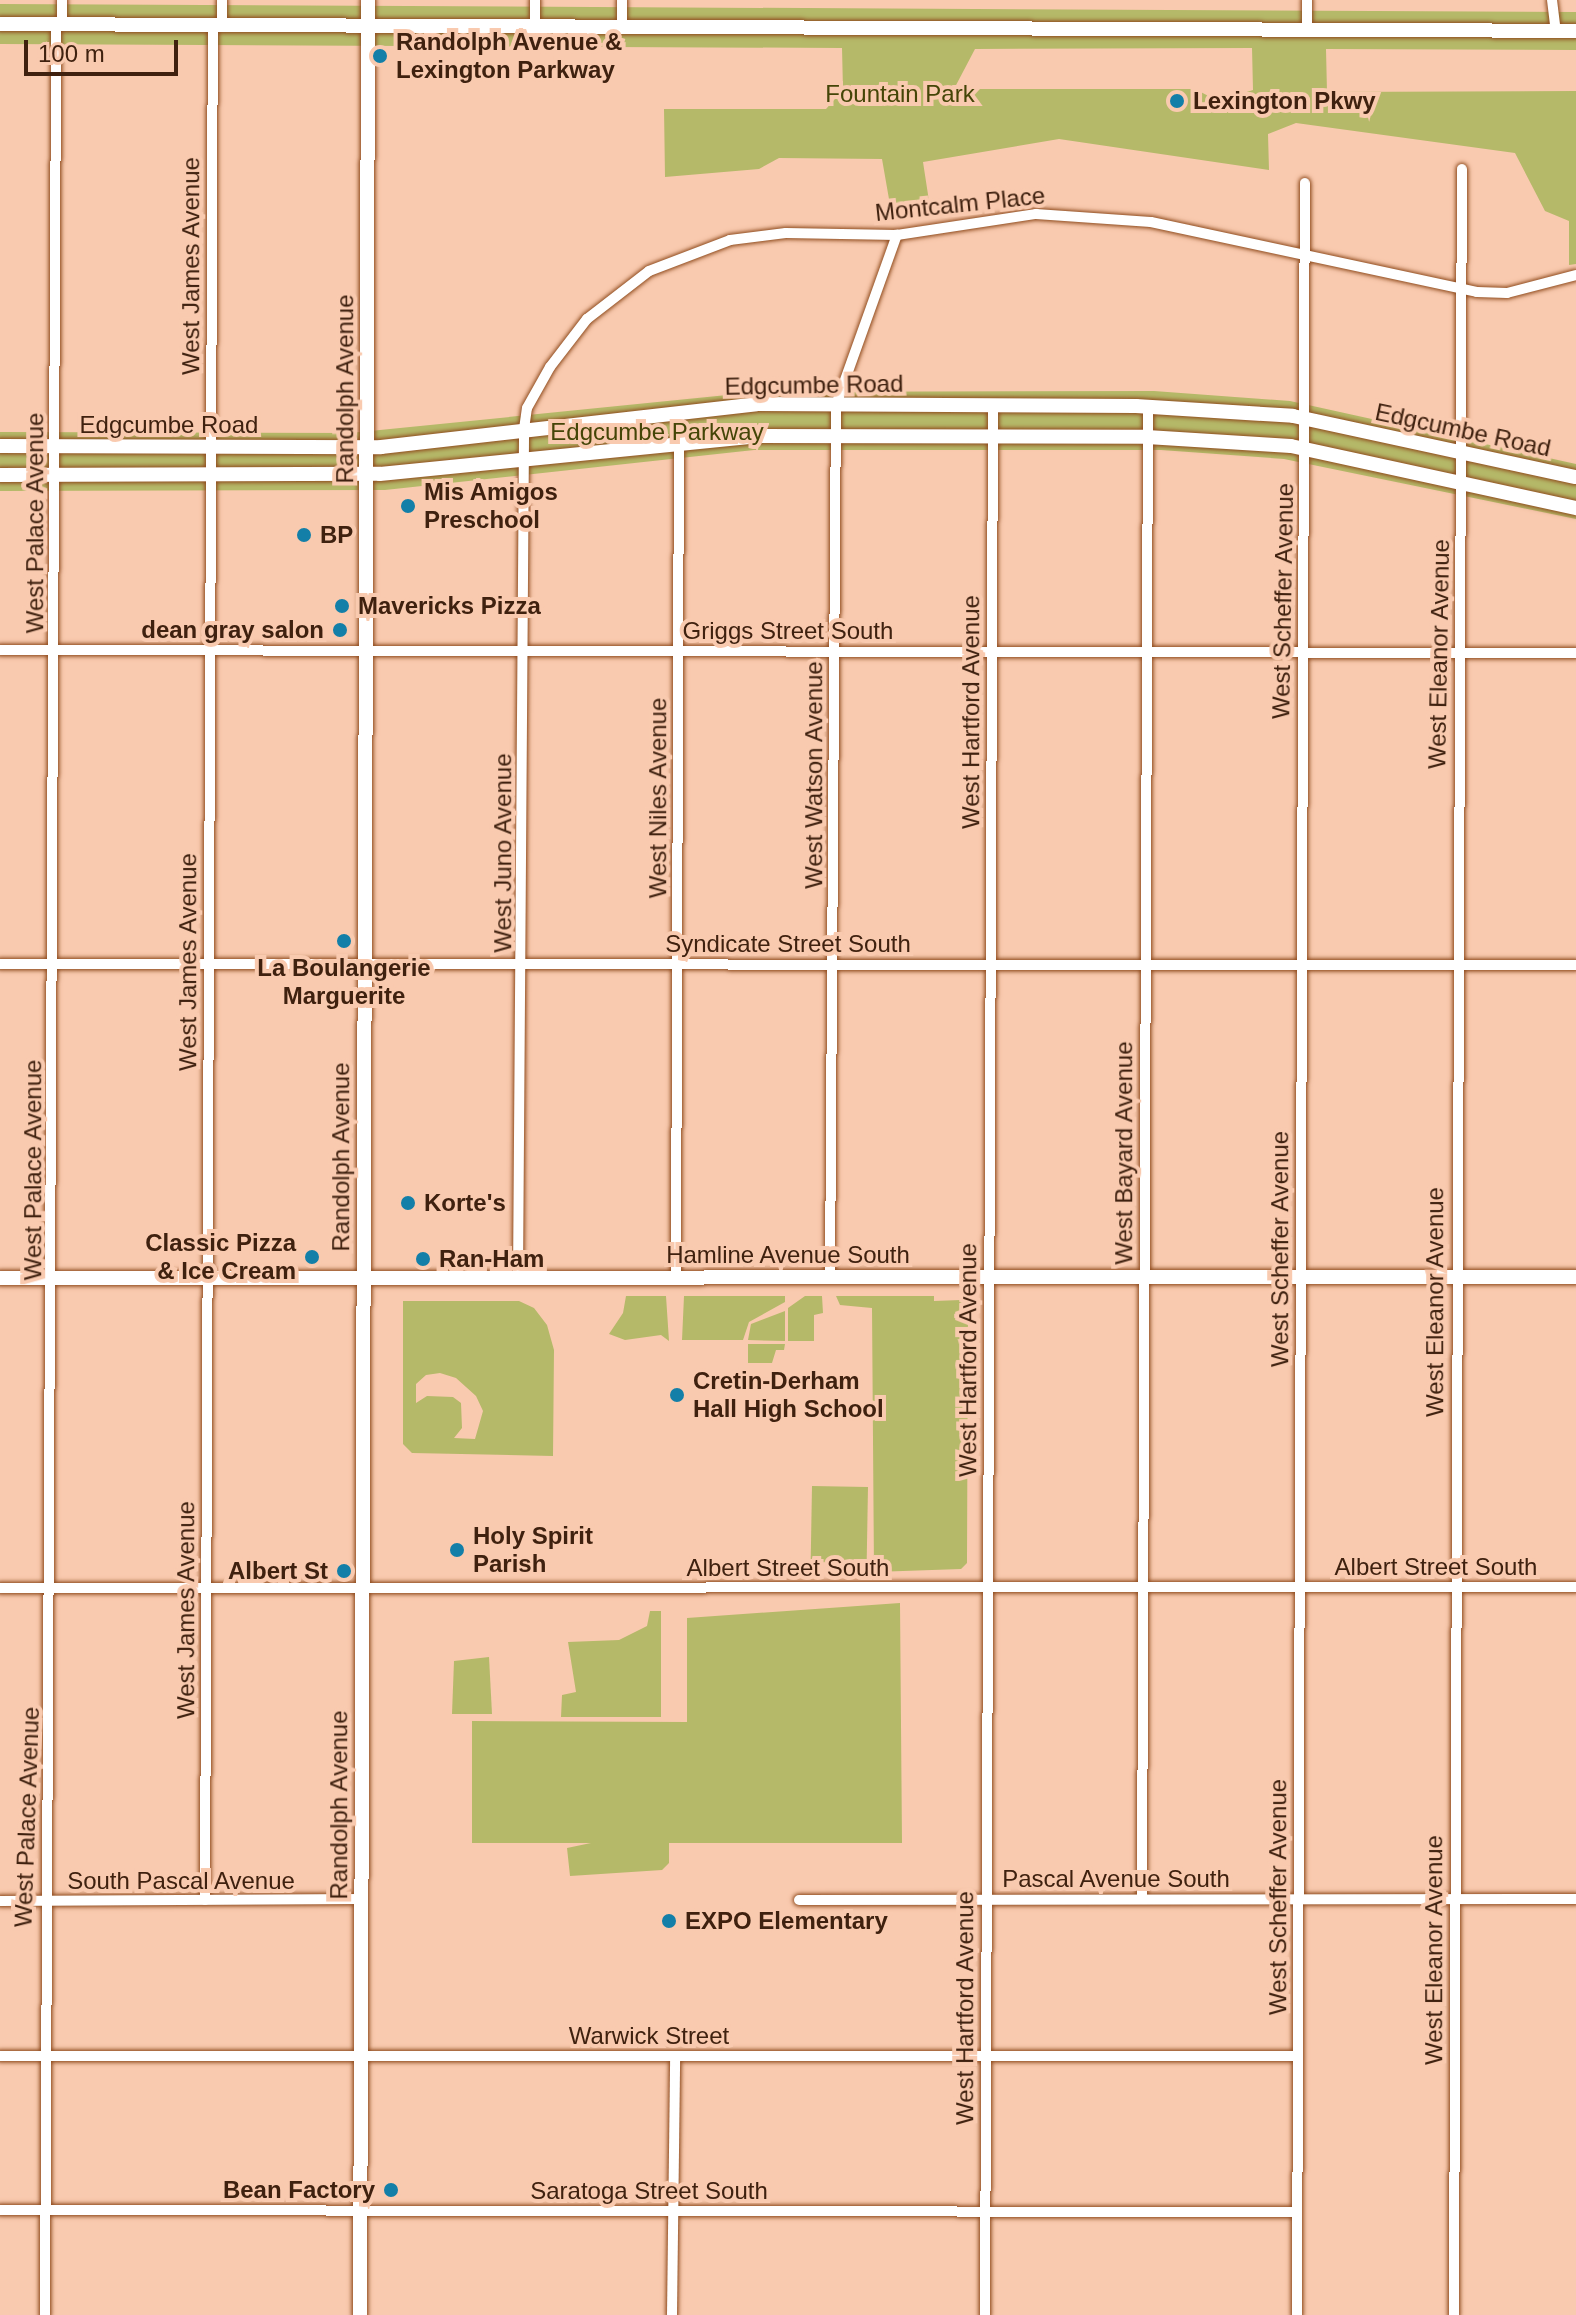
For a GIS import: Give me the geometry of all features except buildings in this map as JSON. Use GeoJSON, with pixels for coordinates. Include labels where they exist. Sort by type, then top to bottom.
{"type":"FeatureCollection","features":[{"type":"Feature","properties":{"kind":"street","name":"West Palace Avenue"},"geometry":{"type":"LineString","coordinates":[[45,2315],[55,447],[59,25],[62,0]]}},
{"type":"Feature","properties":{"kind":"street","name":"West James Avenue"},"geometry":{"type":"LineString","coordinates":[[205,1900],[210,476],[217,24],[222,0]]}},
{"type":"Feature","properties":{"kind":"street","name":"Randolph Avenue"},"geometry":{"type":"LineString","coordinates":[[360,2315],[368,0]]}},
{"type":"Feature","properties":{"kind":"street"},"geometry":{"type":"LineString","coordinates":[[535,0],[535,26]]}},
{"type":"Feature","properties":{"kind":"street"},"geometry":{"type":"LineString","coordinates":[[622,0],[622,26]]}},
{"type":"Feature","properties":{"kind":"street"},"geometry":{"type":"LineString","coordinates":[[1307,0],[1307,29]]}},
{"type":"Feature","properties":{"kind":"street"},"geometry":{"type":"LineString","coordinates":[[1552,0],[1556,31]]}},
{"type":"Feature","properties":{"kind":"street"},"geometry":{"type":"LineString","coordinates":[[0,24],[368,23],[1576,31]]}},
{"type":"Feature","properties":{"kind":"street","name":"West Eleanor Avenue"},"geometry":{"type":"LineString","coordinates":[[1454,2315],[1455,1278],[1462,169]]}},
{"type":"Feature","properties":{"kind":"street","name":"West Scheffer Avenue"},"geometry":{"type":"LineString","coordinates":[[1297,2315],[1305,183]]}},
{"type":"Feature","properties":{"kind":"street","name":"Montcalm Place"},"geometry":{"type":"LineString","coordinates":[[524,429],[527,408],[567,342],[606,301],[649,271],[705,247],[760,235],[897,235],[998,217],[1074,213],[1151,222],[1461,289],[1507,293],[1576,275]]}},
{"type":"Feature","properties":{"kind":"street","name":"West Watson Avenue"},"geometry":{"type":"LineString","coordinates":[[830,1277],[836,405],[897,235]]}},
{"type":"Feature","properties":{"kind":"street","name":"Edgcumbe Road"},"geometry":{"type":"LineString","coordinates":[[0,446],[366,447],[757,404],[1148,407],[1304,418],[1576,477]]}},
{"type":"Feature","properties":{"kind":"street","name":"West Hartford Avenue"},"geometry":{"type":"LineString","coordinates":[[985,2315],[993,405]]}},
{"type":"Feature","properties":{"kind":"street","name":"West Bayard Avenue"},"geometry":{"type":"LineString","coordinates":[[1142,1899],[1148,407]]}},
{"type":"Feature","properties":{"kind":"street","name":"West Niles Avenue"},"geometry":{"type":"LineString","coordinates":[[676,1277],[679,414]]}},
{"type":"Feature","properties":{"kind":"street","name":"West Juno Avenue"},"geometry":{"type":"LineString","coordinates":[[518,1277],[524,429]]}},
{"type":"Feature","properties":{"kind":"street","name":"Edgcumbe Road"},"geometry":{"type":"LineString","coordinates":[[0,475],[366,475],[680,443],[836,436],[1147,437],[1304,449],[1576,508]]}},
{"type":"Feature","properties":{"kind":"street","name":"Griggs Street South"},"geometry":{"type":"LineString","coordinates":[[0,650],[1576,653]]}},
{"type":"Feature","properties":{"kind":"street","name":"Syndicate Street South"},"geometry":{"type":"LineString","coordinates":[[0,964],[1576,965]]}},
{"type":"Feature","properties":{"kind":"street","name":"Hamline Avenue South"},"geometry":{"type":"LineString","coordinates":[[0,1278],[1576,1277]]}},
{"type":"Feature","properties":{"kind":"street","name":"Albert Street South"},"geometry":{"type":"LineString","coordinates":[[0,1588],[1576,1587]]}},
{"type":"Feature","properties":{"kind":"street","name":"South Pascal Avenue"},"geometry":{"type":"LineString","coordinates":[[0,1901],[361,1899]]}},
{"type":"Feature","properties":{"kind":"street","name":"Pascal Avenue South"},"geometry":{"type":"LineString","coordinates":[[799,1900],[1576,1899]]}},
{"type":"Feature","properties":{"kind":"street","name":"Warwick Street"},"geometry":{"type":"LineString","coordinates":[[0,2056],[1298,2056]]}},
{"type":"Feature","properties":{"kind":"street"},"geometry":{"type":"LineString","coordinates":[[672,2315],[675,2056]]}},
{"type":"Feature","properties":{"kind":"street","name":"Saratoga Street South"},"geometry":{"type":"LineString","coordinates":[[0,2210],[1297,2212]]}},
{"type":"Feature","properties":{"kind":"green space","name":"Fountain Park"},"geometry":{"type":"Polygon","coordinates":[[[0,4],[1576,12],[1576,50],[1326,49],[1327,92],[1576,91],[1576,264],[1569,265],[1569,221],[1545,211],[1515,153],[1296,123],[1268,134],[1269,170],[1059,139],[923,162],[931,214],[893,222],[882,159],[779,158],[759,169],[665,177],[664,109],[826,109],[843,90],[842,48],[0,44],[0,4]],[[1252,48],[975,49],[954,89],[1195,89],[1218,101],[1253,90],[1252,48]]]}},
{"type":"Feature","properties":{"kind":"green space","name":"Edgcumbe Parkway"},"geometry":{"type":"Polygon","coordinates":[[[1154,391],[1290,401],[1576,464],[1576,519],[1284,459],[1161,450],[754,450],[385,490],[0,491],[0,432],[350,433],[757,392],[1154,391]]]}},
{"type":"Feature","properties":{"kind":"green space"},"geometry":{"type":"Polygon","coordinates":[[[626,1296],[666,1296],[669,1341],[661,1335],[625,1340],[609,1334],[623,1313],[626,1296]]]}},
{"type":"Feature","properties":{"kind":"green space"},"geometry":{"type":"Polygon","coordinates":[[[684,1296],[785,1296],[785,1302],[749,1322],[743,1340],[682,1340],[684,1296]]]}},
{"type":"Feature","properties":{"kind":"green space"},"geometry":{"type":"Polygon","coordinates":[[[805,1296],[822,1296],[823,1313],[814,1315],[814,1341],[788,1341],[788,1308],[805,1296]]]}},
{"type":"Feature","properties":{"kind":"green space"},"geometry":{"type":"Polygon","coordinates":[[[836,1296],[934,1296],[934,1301],[961,1300],[968,1306],[967,1563],[961,1569],[874,1572],[872,1308],[840,1305],[836,1296]]]}},
{"type":"Feature","properties":{"kind":"green space"},"geometry":{"type":"Polygon","coordinates":[[[403,1301],[519,1301],[534,1308],[547,1325],[554,1350],[553,1456],[412,1453],[403,1444],[403,1301]],[[440,1373],[426,1375],[416,1384],[416,1403],[427,1396],[453,1397],[461,1403],[462,1428],[454,1438],[475,1439],[483,1411],[476,1396],[456,1378],[440,1373]]]}},
{"type":"Feature","properties":{"kind":"green space"},"geometry":{"type":"Polygon","coordinates":[[[785,1311],[785,1341],[748,1340],[751,1324],[785,1311]]]}},
{"type":"Feature","properties":{"kind":"green space"},"geometry":{"type":"Polygon","coordinates":[[[748,1344],[785,1344],[784,1350],[776,1350],[772,1363],[748,1363],[748,1344]]]}},
{"type":"Feature","properties":{"kind":"green space"},"geometry":{"type":"Polygon","coordinates":[[[812,1486],[868,1487],[867,1563],[811,1562],[812,1486]]]}},
{"type":"Feature","properties":{"kind":"green space"},"geometry":{"type":"Polygon","coordinates":[[[900,1603],[902,1843],[669,1843],[669,1863],[662,1870],[570,1876],[567,1848],[591,1843],[472,1843],[472,1721],[687,1722],[687,1618],[900,1603]]]}},
{"type":"Feature","properties":{"kind":"green space"},"geometry":{"type":"Polygon","coordinates":[[[650,1611],[661,1611],[661,1717],[561,1717],[562,1695],[576,1692],[568,1642],[619,1640],[647,1626],[650,1611]]]}},
{"type":"Feature","properties":{"kind":"green space"},"geometry":{"type":"Polygon","coordinates":[[[489,1657],[492,1714],[452,1714],[454,1661],[489,1657]]]}},
{"type":"Feature","properties":{"kind":"place","name":"Randolph Avenue & Lexington Parkway"},"geometry":{"type":"Point","coordinates":[380,56]}},
{"type":"Feature","properties":{"kind":"place","name":"Lexington Pkwy"},"geometry":{"type":"Point","coordinates":[1177,101]}},
{"type":"Feature","properties":{"kind":"place","name":"Mis Amigos Preschool"},"geometry":{"type":"Point","coordinates":[408,506]}},
{"type":"Feature","properties":{"kind":"place","name":"BP"},"geometry":{"type":"Point","coordinates":[304,535]}},
{"type":"Feature","properties":{"kind":"place","name":"Mavericks Pizza"},"geometry":{"type":"Point","coordinates":[342,606]}},
{"type":"Feature","properties":{"kind":"place","name":"dean gray salon"},"geometry":{"type":"Point","coordinates":[340,630]}},
{"type":"Feature","properties":{"kind":"place","name":"La Boulangerie Marguerite"},"geometry":{"type":"Point","coordinates":[344,941]}},
{"type":"Feature","properties":{"kind":"place","name":"Korte's"},"geometry":{"type":"Point","coordinates":[408,1203]}},
{"type":"Feature","properties":{"kind":"place","name":"Classic Pizza & Ice Cream"},"geometry":{"type":"Point","coordinates":[312,1257]}},
{"type":"Feature","properties":{"kind":"place","name":"Ran-Ham"},"geometry":{"type":"Point","coordinates":[423,1259]}},
{"type":"Feature","properties":{"kind":"place","name":"Cretin-Derham Hall High School"},"geometry":{"type":"Point","coordinates":[677,1395]}},
{"type":"Feature","properties":{"kind":"place","name":"Holy Spirit Parish"},"geometry":{"type":"Point","coordinates":[457,1550]}},
{"type":"Feature","properties":{"kind":"place","name":"Albert St"},"geometry":{"type":"Point","coordinates":[344,1571]}},
{"type":"Feature","properties":{"kind":"place","name":"EXPO Elementary"},"geometry":{"type":"Point","coordinates":[669,1921]}},
{"type":"Feature","properties":{"kind":"place","name":"Bean Factory"},"geometry":{"type":"Point","coordinates":[391,2190]}}]}
